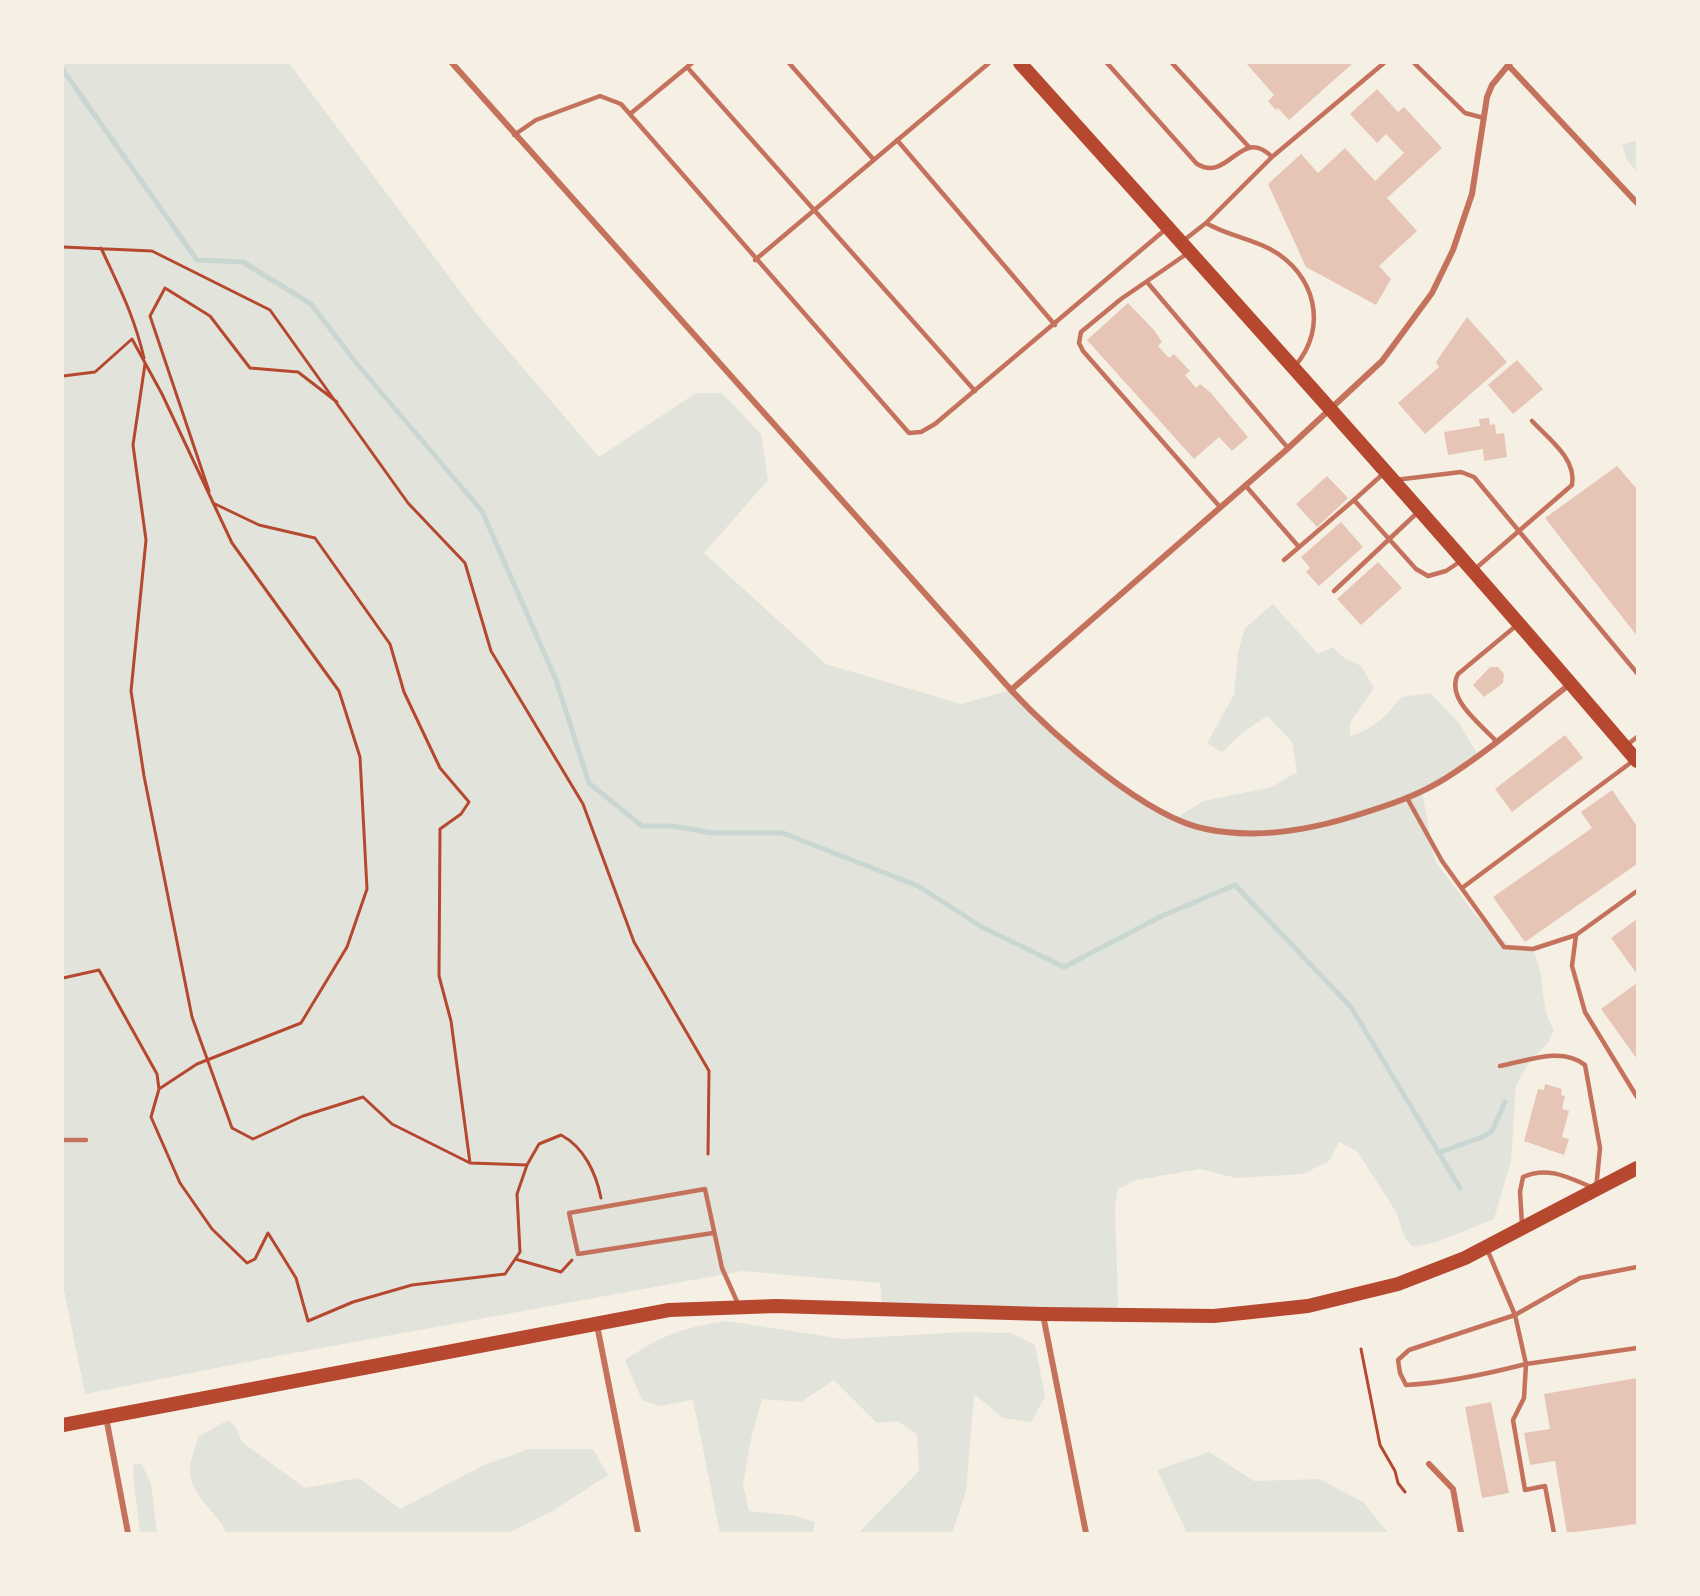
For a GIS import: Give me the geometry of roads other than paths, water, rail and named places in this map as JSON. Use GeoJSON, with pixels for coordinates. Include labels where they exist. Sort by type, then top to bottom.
{"type":"FeatureCollection","features":[{"type":"Feature","properties":{"kind":"main road"},"geometry":{"type":"LineString","coordinates":[[1020,63],[1473,570],[1636,760]]}},
{"type":"Feature","properties":{"kind":"main road"},"geometry":{"type":"LineString","coordinates":[[63,1425],[669,1310],[739,1306],[1214,1316],[1308,1306],[1398,1284],[1486,1247],[1637,1168]]}},
{"type":"Feature","properties":{"kind":"street"},"geometry":{"type":"LineString","coordinates":[[452,63],[1011,690],[1057,736],[1097,768],[1148,803],[1205,829],[1272,833],[1298,831],[1335,822],[1407,798],[1445,778],[1572,683]]}},
{"type":"Feature","properties":{"kind":"street"},"geometry":{"type":"LineString","coordinates":[[1011,690],[1288,448],[1382,361],[1414,320],[1439,278],[1472,194],[1484,118],[1492,85],[1509,64],[1637,203]]}},
{"type":"Feature","properties":{"kind":"street"},"geometry":{"type":"LineString","coordinates":[[1043,1314],[1086,1533]]}},
{"type":"Feature","properties":{"kind":"street"},"geometry":{"type":"LineString","coordinates":[[597,1324],[638,1533]]}},
{"type":"Feature","properties":{"kind":"street"},"geometry":{"type":"LineString","coordinates":[[106,1417],[128,1533]]}},
{"type":"Feature","properties":{"kind":"street"},"geometry":{"type":"LineString","coordinates":[[1429,1464],[1453,1489],[1461,1533]]}},
{"type":"Feature","properties":{"kind":"lane"},"geometry":{"type":"LineString","coordinates":[[789,63],[874,160]]}},
{"type":"Feature","properties":{"kind":"lane"},"geometry":{"type":"LineString","coordinates":[[755,260],[989,63]]}},
{"type":"Feature","properties":{"kind":"lane"},"geometry":{"type":"LineString","coordinates":[[1107,63],[1202,167],[1209,170],[1218,168],[1249,147],[1262,148],[1272,157]]}},
{"type":"Feature","properties":{"kind":"lane"},"geometry":{"type":"LineString","coordinates":[[1172,63],[1249,147]]}},
{"type":"Feature","properties":{"kind":"lane"},"geometry":{"type":"LineString","coordinates":[[1220,507],[1083,351],[1079,343],[1081,332],[1146,282],[1185,247],[1272,157],[1384,63]]}},
{"type":"Feature","properties":{"kind":"lane"},"geometry":{"type":"LineString","coordinates":[[1414,63],[1465,113],[1484,118]]}},
{"type":"Feature","properties":{"kind":"lane"},"geometry":{"type":"LineString","coordinates":[[630,114],[689,65],[975,391]]}},
{"type":"Feature","properties":{"kind":"lane"},"geometry":{"type":"LineString","coordinates":[[514,135],[536,120],[600,96],[621,104],[755,260],[909,433],[921,432],[935,424],[1055,325],[1167,227]]}},
{"type":"Feature","properties":{"kind":"lane"},"geometry":{"type":"LineString","coordinates":[[897,140],[1055,325]]}},
{"type":"Feature","properties":{"kind":"lane"},"geometry":{"type":"LineString","coordinates":[[1206,223],[1223,233],[1272,250],[1297,271],[1308,286],[1316,319],[1310,344],[1293,368]]}},
{"type":"Feature","properties":{"kind":"lane"},"geometry":{"type":"LineString","coordinates":[[1146,282],[1288,448]]}},
{"type":"Feature","properties":{"kind":"lane"},"geometry":{"type":"LineString","coordinates":[[1473,570],[1572,484],[1574,475],[1570,463],[1532,421]]}},
{"type":"Feature","properties":{"kind":"lane"},"geometry":{"type":"LineString","coordinates":[[1284,560],[1354,500],[1389,476],[1461,472],[1474,477],[1520,529],[1637,673]]}},
{"type":"Feature","properties":{"kind":"lane"},"geometry":{"type":"LineString","coordinates":[[1245,485],[1299,547]]}},
{"type":"Feature","properties":{"kind":"lane"},"geometry":{"type":"LineString","coordinates":[[1354,500],[1416,569],[1428,576],[1446,571],[1463,559]]}},
{"type":"Feature","properties":{"kind":"lane"},"geometry":{"type":"LineString","coordinates":[[1334,591],[1419,511]]}},
{"type":"Feature","properties":{"kind":"lane"},"geometry":{"type":"LineString","coordinates":[[1496,741],[1458,700],[1454,690],[1454,681],[1458,674],[1519,623]]}},
{"type":"Feature","properties":{"kind":"lane"},"geometry":{"type":"LineString","coordinates":[[1625,747],[1637,737]]}},
{"type":"Feature","properties":{"kind":"lane"},"geometry":{"type":"LineString","coordinates":[[1462,888],[1636,760]]}},
{"type":"Feature","properties":{"kind":"lane"},"geometry":{"type":"LineString","coordinates":[[1407,798],[1442,861],[1504,947],[1533,949],[1576,935],[1637,891]]}},
{"type":"Feature","properties":{"kind":"lane"},"geometry":{"type":"LineString","coordinates":[[1576,935],[1572,966],[1585,1012],[1636,1095]]}},
{"type":"Feature","properties":{"kind":"lane"},"geometry":{"type":"LineString","coordinates":[[1500,1066],[1560,1055],[1576,1057],[1585,1065],[1600,1148],[1596,1189],[1551,1172],[1536,1171],[1523,1177],[1520,1192],[1522,1228]]}},
{"type":"Feature","properties":{"kind":"lane"},"geometry":{"type":"LineString","coordinates":[[63,1140],[86,1140]]}},
{"type":"Feature","properties":{"kind":"lane"},"geometry":{"type":"LineString","coordinates":[[713,1233],[578,1254],[569,1213],[705,1189],[722,1268],[739,1306]]}},
{"type":"Feature","properties":{"kind":"lane"},"geometry":{"type":"LineString","coordinates":[[1486,1247],[1515,1316],[1526,1364],[1524,1398],[1514,1420],[1525,1490],[1545,1486],[1554,1533]]}},
{"type":"Feature","properties":{"kind":"lane"},"geometry":{"type":"LineString","coordinates":[[1637,1268],[1580,1278],[1515,1316],[1409,1350],[1398,1360],[1400,1373],[1406,1385],[1428,1384],[1526,1364],[1637,1348]]}},
{"type":"Feature","properties":{"kind":"waterway"},"geometry":{"type":"LineString","coordinates":[[63,70],[197,260],[243,262],[311,304],[357,364],[482,511],[556,680],[589,783],[642,826],[673,826],[712,833],[783,833],[918,886],[982,927],[1064,967],[1162,916],[1235,885],[1351,1007],[1460,1188]]}},
{"type":"Feature","properties":{"kind":"waterway"},"geometry":{"type":"LineString","coordinates":[[1438,1153],[1492,1131],[1505,1102]]}}]}
